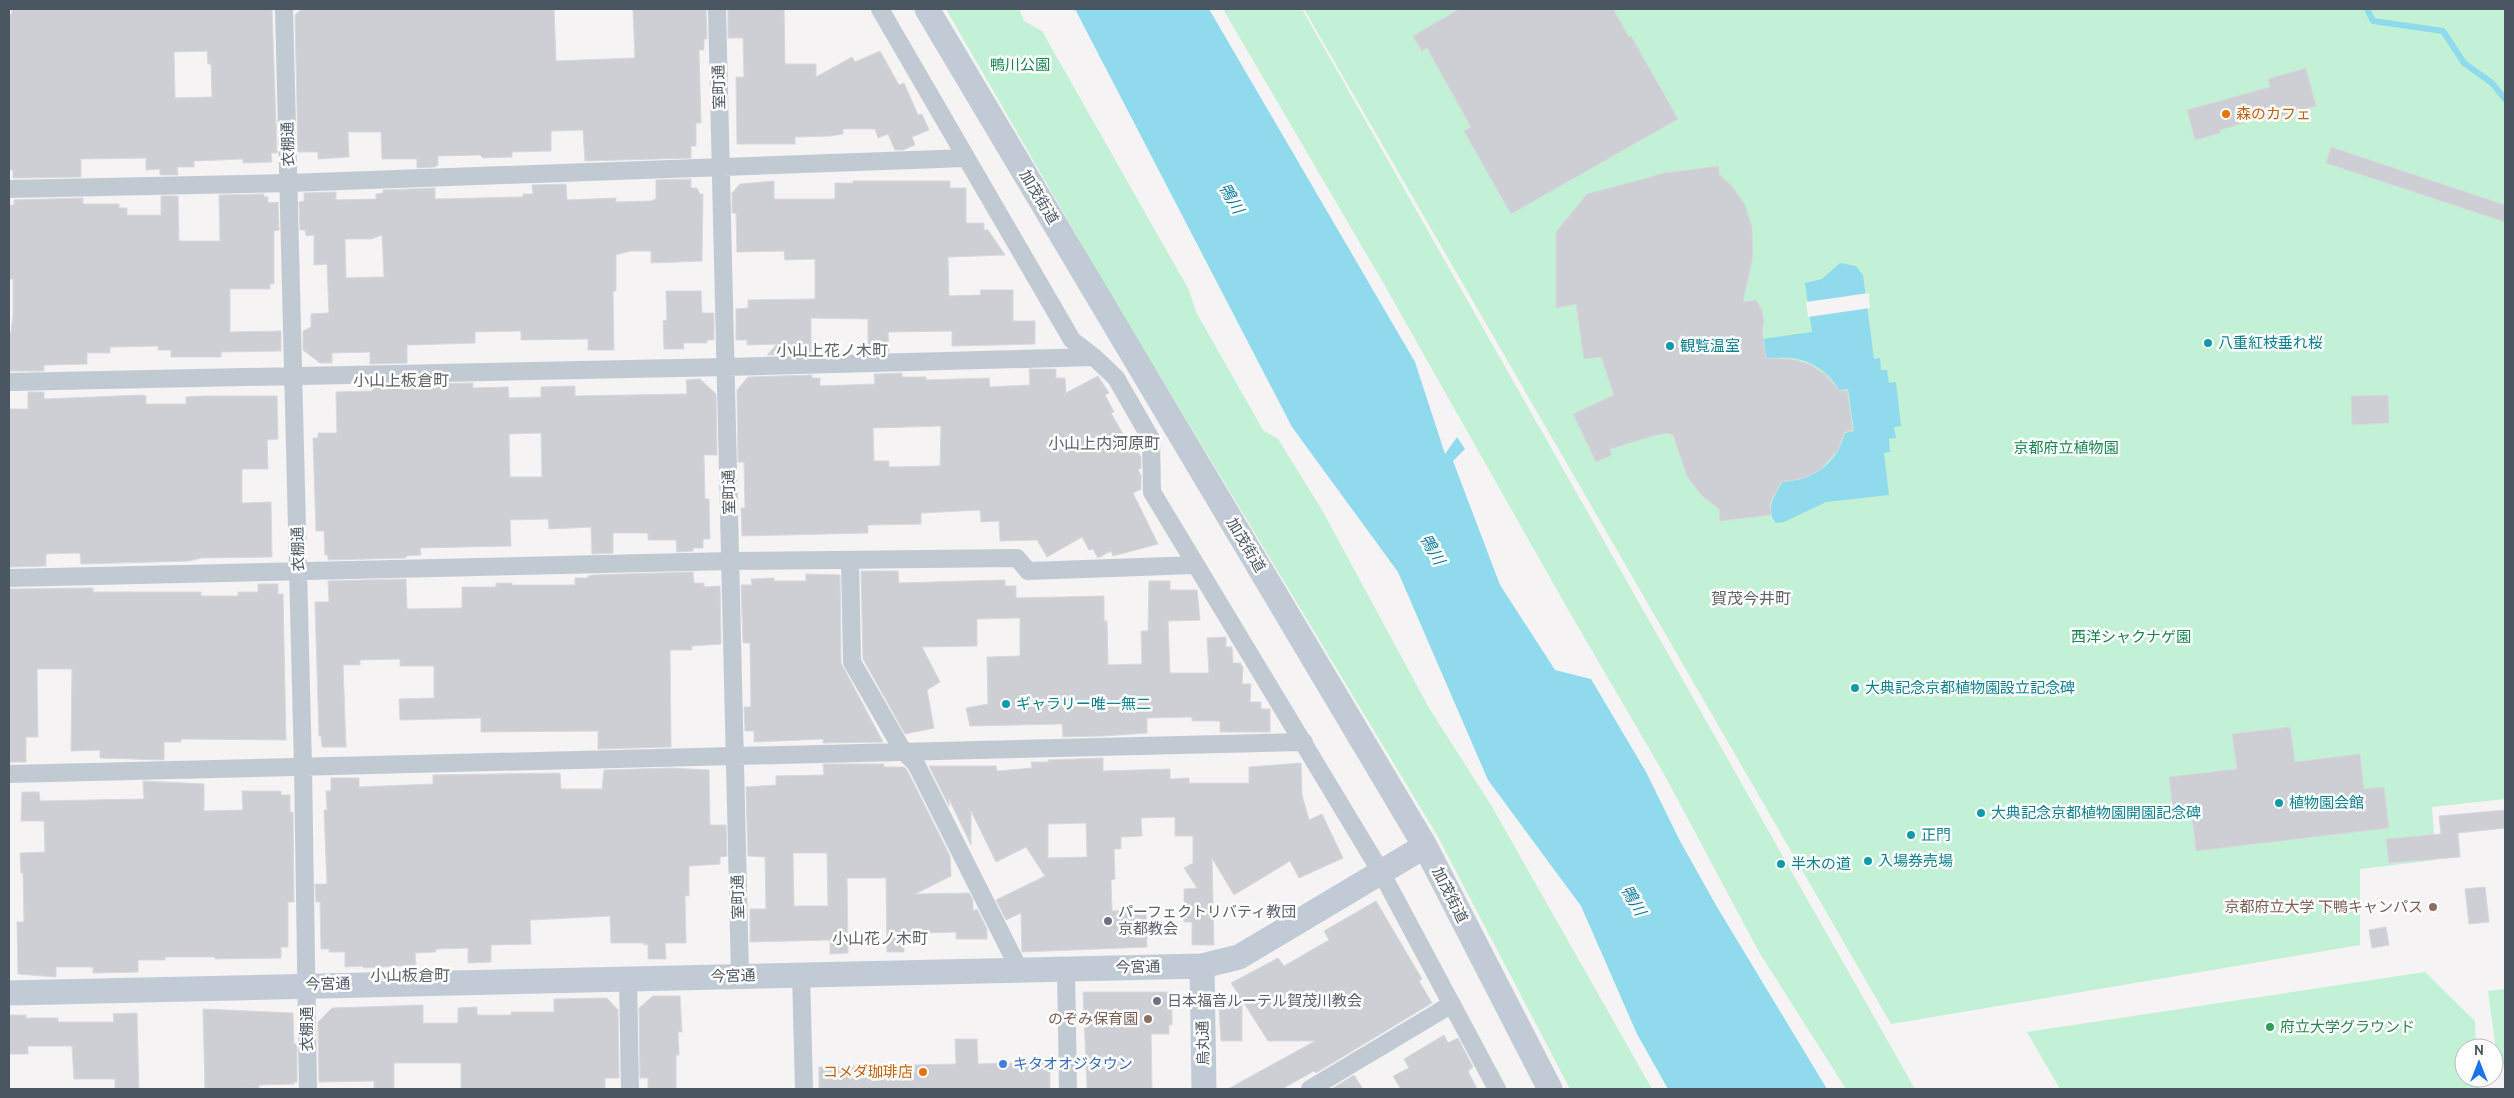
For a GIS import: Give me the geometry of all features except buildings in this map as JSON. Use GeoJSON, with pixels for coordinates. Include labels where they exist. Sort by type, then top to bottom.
{"type":"FeatureCollection","features":[{"type":"Feature","properties":{"kind":"street","name":"衣棚通"},"geometry":{"type":"LineString","coordinates":[[284,9],[303,767],[308,1089]]}},
{"type":"Feature","properties":{"kind":"street","name":"室町通"},"geometry":{"type":"LineString","coordinates":[[717,9],[727,367],[733,757],[740,975]]}},
{"type":"Feature","properties":{"kind":"street"},"geometry":{"type":"LineString","coordinates":[[880,9],[1072,340],[1094,357],[1116,378],[1151,439],[1152,492],[1381,872],[1496,1089]]}},
{"type":"Feature","properties":{"kind":"street","name":"加茂街道"},"geometry":{"type":"LineString","coordinates":[[927,9],[1425,846],[1550,1089]]}},
{"type":"Feature","properties":{"kind":"street"},"geometry":{"type":"LineString","coordinates":[[9,189],[289,183],[966,158]]}},
{"type":"Feature","properties":{"kind":"street"},"geometry":{"type":"LineString","coordinates":[[9,382],[727,367],[1094,357]]}},
{"type":"Feature","properties":{"kind":"street"},"geometry":{"type":"LineString","coordinates":[[9,578],[730,560],[1017,558],[1028,571],[1196,565]]}},
{"type":"Feature","properties":{"kind":"street"},"geometry":{"type":"LineString","coordinates":[[850,560],[852,662],[903,751],[916,764],[1018,969]]}},
{"type":"Feature","properties":{"kind":"street"},"geometry":{"type":"LineString","coordinates":[[9,774],[1304,742]]}},
{"type":"Feature","properties":{"kind":"street","name":"今宮通"},"geometry":{"type":"LineString","coordinates":[[9,993],[1202,966],[1239,957],[1425,846]]}},
{"type":"Feature","properties":{"kind":"street","name":"烏丸通"},"geometry":{"type":"LineString","coordinates":[[1202,966],[1204,1089]]}},
{"type":"Feature","properties":{"kind":"street"},"geometry":{"type":"LineString","coordinates":[[1066,969],[1070,1086]]}},
{"type":"Feature","properties":{"kind":"street"},"geometry":{"type":"LineString","coordinates":[[801,974],[804,1089]]}},
{"type":"Feature","properties":{"kind":"street"},"geometry":{"type":"LineString","coordinates":[[628,978],[630,1089]]}},
{"type":"Feature","properties":{"kind":"street"},"geometry":{"type":"LineString","coordinates":[[1310,1089],[1452,1004]]}},
{"type":"Feature","properties":{"kind":"green space","name":"鴨川公園"},"geometry":{"type":"Polygon","coordinates":[[[946,9],[1019,9],[1024,21],[1042,31],[1189,290],[1196,312],[1263,430],[1278,439],[1322,510],[1429,708],[1491,805],[1652,1089],[1570,1089],[1437,835],[1104,283],[946,9]]]}},
{"type":"Feature","properties":{"kind":"green space"},"geometry":{"type":"Polygon","coordinates":[[[1223,9],[1302,9],[1915,1089],[1846,1089],[1759,952],[1664,774],[1566,606],[1381,279],[1223,9]]]}},
{"type":"Feature","properties":{"kind":"green space","name":"京都府立植物園"},"geometry":{"type":"Polygon","coordinates":[[[1304,9],[2505,9],[2505,799],[2432,807],[2436,860],[2360,869],[2360,945],[1891,1024],[1304,9]]]}},
{"type":"Feature","properties":{"kind":"green space","name":"府立大学グラウンド"},"geometry":{"type":"Polygon","coordinates":[[[2425,972],[2475,1021],[2476,1038],[2454,1038],[2454,1088],[2479,1089],[2060,1089],[2027,1032],[2425,972]]]}},
{"type":"Feature","properties":{"kind":"green space"},"geometry":{"type":"Polygon","coordinates":[[[2505,989],[2505,1067],[2504,1038],[2494,1038],[2488,991],[2505,989]]]}},
{"type":"Feature","properties":{"kind":"water","name":"鴨川"},"geometry":{"type":"Polygon","coordinates":[[[1075,9],[1209,9],[1415,362],[1445,454],[1457,437],[1465,449],[1453,461],[1500,585],[1555,670],[1591,679],[1646,772],[1680,841],[1717,907],[1827,1089],[1668,1089],[1637,1034],[1581,906],[1488,780],[1398,572],[1292,427],[1075,9]]]}},
{"type":"Feature","properties":{"kind":"water"},"geometry":{"type":"Polygon","coordinates":[[[1840,263],[1856,266],[1863,275],[1874,359],[1880,358],[1881,370],[1887,370],[1889,383],[1896,382],[1901,426],[1894,427],[1896,438],[1889,439],[1890,452],[1884,453],[1889,495],[1826,502],[1784,522],[1776,523],[1771,513],[1771,507],[1782,482],[1794,481],[1814,474],[1830,462],[1841,444],[1845,433],[1854,431],[1848,389],[1839,390],[1826,373],[1808,362],[1787,358],[1766,360],[1755,340],[1812,332],[1805,283],[1822,279],[1840,263]]]}},
{"type":"Feature","properties":{"kind":"pier"},"geometry":{"type":"Polygon","coordinates":[[[1869,293],[1870,308],[1808,317],[1806,302],[1869,293]]]}},
{"type":"Feature","properties":{"kind":"waterway"},"geometry":{"type":"LineString","coordinates":[[2367,9],[2373,21],[2443,31],[2464,63],[2492,83],[2505,99]]}},
{"type":"Feature","properties":{"kind":"place","name":"森のカフェ"},"geometry":{"type":"Point","coordinates":[2226,114]}},
{"type":"Feature","properties":{"kind":"place","name":"八重紅枝垂れ桜"},"geometry":{"type":"Point","coordinates":[2208,343]}},
{"type":"Feature","properties":{"kind":"place","name":"観覧温室"},"geometry":{"type":"Point","coordinates":[1670,346]}},
{"type":"Feature","properties":{"kind":"place","name":"大典記念京都植物園設立記念碑"},"geometry":{"type":"Point","coordinates":[1855,688]}},
{"type":"Feature","properties":{"kind":"place","name":"ギャラリー唯一無二"},"geometry":{"type":"Point","coordinates":[1006,704]}},
{"type":"Feature","properties":{"kind":"place","name":"植物園会館"},"geometry":{"type":"Point","coordinates":[2279,803]}},
{"type":"Feature","properties":{"kind":"place","name":"大典記念京都植物園開園記念碑"},"geometry":{"type":"Point","coordinates":[1981,813]}},
{"type":"Feature","properties":{"kind":"place","name":"正門"},"geometry":{"type":"Point","coordinates":[1911,835]}},
{"type":"Feature","properties":{"kind":"place","name":"入場券売場"},"geometry":{"type":"Point","coordinates":[1868,861]}},
{"type":"Feature","properties":{"kind":"place","name":"半木の道"},"geometry":{"type":"Point","coordinates":[1781,864]}},
{"type":"Feature","properties":{"kind":"place","name":"京都府立大学 下鴨キャンパス"},"geometry":{"type":"Point","coordinates":[2433,907]}},
{"type":"Feature","properties":{"kind":"place","name":"パーフェクトリバティ教団 京都教会"},"geometry":{"type":"Point","coordinates":[1108,921]}},
{"type":"Feature","properties":{"kind":"place","name":"日本福音ルーテル賀茂川教会"},"geometry":{"type":"Point","coordinates":[1157,1001]}},
{"type":"Feature","properties":{"kind":"place","name":"のぞみ保育園"},"geometry":{"type":"Point","coordinates":[1148,1019]}},
{"type":"Feature","properties":{"kind":"place","name":"府立大学グラウンド"},"geometry":{"type":"Point","coordinates":[2270,1027]}},
{"type":"Feature","properties":{"kind":"place","name":"キタオオジタウン"},"geometry":{"type":"Point","coordinates":[1003,1064]}},
{"type":"Feature","properties":{"kind":"place","name":"コメダ珈琲店"},"geometry":{"type":"Point","coordinates":[923,1072]}},
{"type":"Feature","properties":{"kind":"district","name":"小山上花ノ木町"},"geometry":{"type":"Point","coordinates":[832,350]}},
{"type":"Feature","properties":{"kind":"district","name":"小山上板倉町"},"geometry":{"type":"Point","coordinates":[401,380]}},
{"type":"Feature","properties":{"kind":"district","name":"小山上内河原町"},"geometry":{"type":"Point","coordinates":[1104,443]}},
{"type":"Feature","properties":{"kind":"district","name":"賀茂今井町"},"geometry":{"type":"Point","coordinates":[1751,598]}},
{"type":"Feature","properties":{"kind":"district","name":"小山花ノ木町"},"geometry":{"type":"Point","coordinates":[880,938]}},
{"type":"Feature","properties":{"kind":"district","name":"小山板倉町"},"geometry":{"type":"Point","coordinates":[410,975]}},
{"type":"Feature","properties":{"kind":"park label","name":"西洋シャクナゲ園"},"geometry":{"type":"Point","coordinates":[2131,637]}}]}
